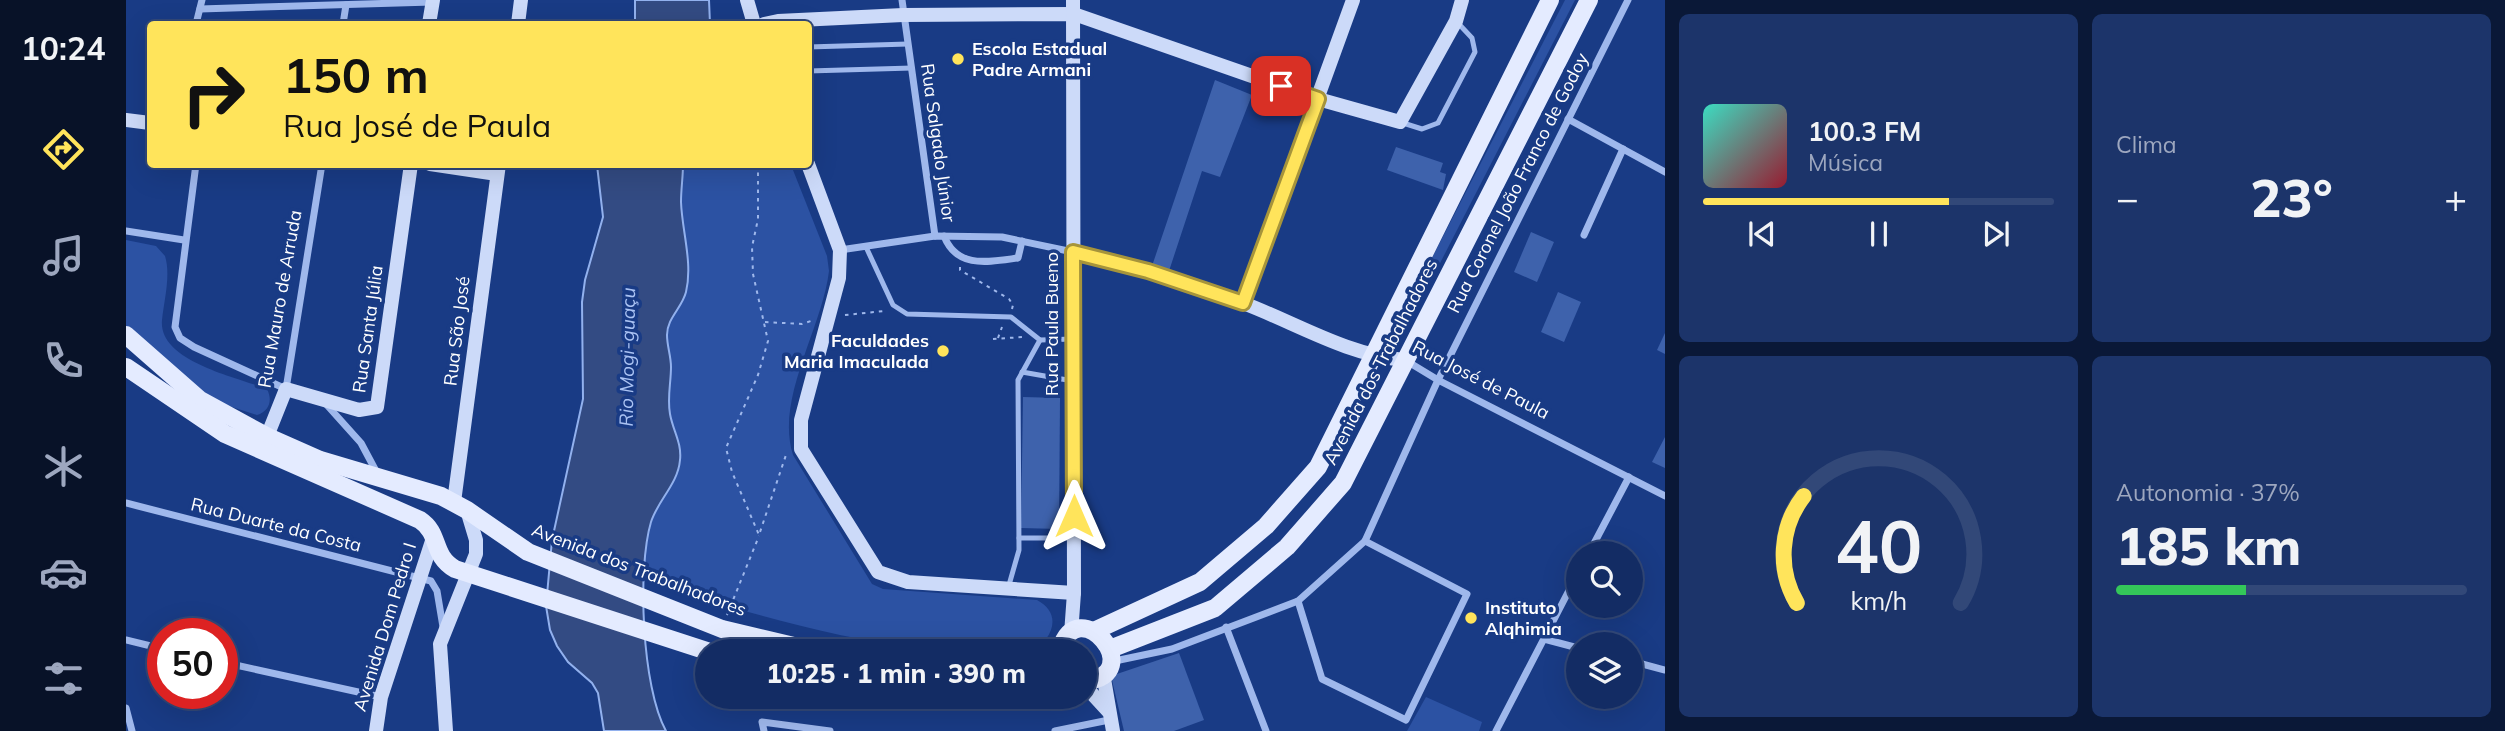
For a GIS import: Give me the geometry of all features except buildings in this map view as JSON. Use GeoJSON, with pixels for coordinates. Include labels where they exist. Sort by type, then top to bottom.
{"type":"FeatureCollection","features":[{"type":"Feature","properties":{"kind":"main road"},"geometry":{"type":"LineString","coordinates":[[518,21],[521,0]]}},
{"type":"Feature","properties":{"kind":"main road"},"geometry":{"type":"LineString","coordinates":[[747,0],[753,21]]}},
{"type":"Feature","properties":{"kind":"main road"},"geometry":{"type":"LineString","coordinates":[[1243,303],[1353,0]]}},
{"type":"Feature","properties":{"kind":"main road"},"geometry":{"type":"LineString","coordinates":[[778,21],[903,7],[1073,7],[1318,99],[1400,122],[1456,21],[1462,0]]}},
{"type":"Feature","properties":{"kind":"main road","name":"Avenida dos Trabalhadores"},"geometry":{"type":"LineString","coordinates":[[1094,631],[1200,582],[1266,526],[1318,467],[1550,0]]}},
{"type":"Feature","properties":{"kind":"main road","name":"Avenida dos Trabalhadores"},"geometry":{"type":"LineString","coordinates":[[1108,661],[1215,608],[1287,547],[1343,482],[1590,0]]}},
{"type":"Feature","properties":{"kind":"main road"},"geometry":{"type":"LineString","coordinates":[[429,21],[432,1]]}},
{"type":"Feature","properties":{"kind":"main road","name":"Rua Paula Bueno"},"geometry":{"type":"LineString","coordinates":[[1065,639],[1074,593],[1073,7]]}},
{"type":"Feature","properties":{"kind":"main road"},"geometry":{"type":"LineString","coordinates":[[126,120],[147,122]]}},
{"type":"Feature","properties":{"kind":"main road","name":"Rua Santa Júlia"},"geometry":{"type":"LineString","coordinates":[[286,389],[359,410],[377,407],[410,168]]}},
{"type":"Feature","properties":{"kind":"main road"},"geometry":{"type":"LineString","coordinates":[[809,168],[840,250],[839,278],[801,420],[801,449],[878,572],[908,582],[1074,593]]}},
{"type":"Feature","properties":{"kind":"main road","name":"Rua São José"},"geometry":{"type":"LineString","coordinates":[[461,506],[498,169]]}},
{"type":"Feature","properties":{"kind":"main road","name":"Rua José de Paula"},"geometry":{"type":"LineString","coordinates":[[1073,252],[1148,271],[1243,303],[1373,357],[1404,359]]}},
{"type":"Feature","properties":{"kind":"main road","name":"Avenida dos Trabalhadores"},"geometry":{"type":"LineString","coordinates":[[126,335],[200,401],[264,444],[420,520],[434,535],[440,558],[455,569],[695,647]]}},
{"type":"Feature","properties":{"kind":"main road","name":"Avenida dos Trabalhadores"},"geometry":{"type":"LineString","coordinates":[[128,372],[201,420],[264,444],[379,476],[461,506],[540,557],[722,629],[764,639]]}},
{"type":"Feature","properties":{"kind":"main road","name":"Rua Mauro de Arruda"},"geometry":{"type":"LineString","coordinates":[[264,444],[286,389]]}},
{"type":"Feature","properties":{"kind":"main road"},"geometry":{"type":"LineString","coordinates":[[446,731],[440,644],[470,574],[476,540],[461,506]]}},
{"type":"Feature","properties":{"kind":"main road","name":"Avenida Dom Pedro I"},"geometry":{"type":"LineString","coordinates":[[376,731],[381,697],[434,535]]}},
{"type":"Feature","properties":{"kind":"main road"},"geometry":{"type":"LineString","coordinates":[[1071,639],[1086,629],[1094,631],[1107,641],[1110,721]]}},
{"type":"Feature","properties":{"kind":"main road"},"geometry":{"type":"LineString","coordinates":[[1097,671],[1108,661]]}},
{"type":"Feature","properties":{"kind":"main road"},"geometry":{"type":"LineString","coordinates":[[1097,703],[1110,721]]}},
{"type":"Feature","properties":{"kind":"street"},"geometry":{"type":"LineString","coordinates":[[197,21],[202,0]]}},
{"type":"Feature","properties":{"kind":"street","name":"Rua Coronel João Franco de Godoy"},"geometry":{"type":"LineString","coordinates":[[1365,541],[1438,380],[1628,0]]}},
{"type":"Feature","properties":{"kind":"street"},"geometry":{"type":"LineString","coordinates":[[200,9],[432,1]]}},
{"type":"Feature","properties":{"kind":"street"},"geometry":{"type":"LineString","coordinates":[[343,21],[346,5]]}},
{"type":"Feature","properties":{"kind":"street","name":"Rua Salgado Júnior"},"geometry":{"type":"LineString","coordinates":[[903,7],[940,236],[1002,237],[1073,252]]}},
{"type":"Feature","properties":{"kind":"street"},"geometry":{"type":"LineString","coordinates":[[1568,119],[1665,172]]}},
{"type":"Feature","properties":{"kind":"street"},"geometry":{"type":"LineString","coordinates":[[1584,235],[1623,149]]}},
{"type":"Feature","properties":{"kind":"street"},"geometry":{"type":"LineString","coordinates":[[195,168],[184,240],[175,327],[180,338],[194,346],[286,389]]}},
{"type":"Feature","properties":{"kind":"street","name":"Rua Mauro de Arruda"},"geometry":{"type":"LineString","coordinates":[[286,389],[321,168]]}},
{"type":"Feature","properties":{"kind":"street"},"geometry":{"type":"LineString","coordinates":[[126,231],[184,240]]}},
{"type":"Feature","properties":{"kind":"street"},"geometry":{"type":"LineString","coordinates":[[840,250],[940,236],[958,258],[1018,258],[1023,242]]}},
{"type":"Feature","properties":{"kind":"street","name":"Rua José de Paula"},"geometry":{"type":"LineString","coordinates":[[1404,359],[1438,380],[1665,496]]}},
{"type":"Feature","properties":{"kind":"street"},"geometry":{"type":"LineString","coordinates":[[323,400],[361,443],[379,476]]}},
{"type":"Feature","properties":{"kind":"street"},"geometry":{"type":"LineString","coordinates":[[1595,541],[1629,477]]}},
{"type":"Feature","properties":{"kind":"street","name":"Rua Duarte da Costa"},"geometry":{"type":"LineString","coordinates":[[126,503],[419,578]]}},
{"type":"Feature","properties":{"kind":"street"},"geometry":{"type":"LineString","coordinates":[[1108,661],[1172,649],[1298,601],[1365,541],[1467,594],[1406,720],[1322,679],[1298,601]]}},
{"type":"Feature","properties":{"kind":"street"},"geometry":{"type":"LineString","coordinates":[[419,578],[431,582],[438,591],[444,635]]}},
{"type":"Feature","properties":{"kind":"street"},"geometry":{"type":"LineString","coordinates":[[1496,731],[1566,596]]}},
{"type":"Feature","properties":{"kind":"street"},"geometry":{"type":"LineString","coordinates":[[1226,627],[1266,731]]}},
{"type":"Feature","properties":{"kind":"street"},"geometry":{"type":"LineString","coordinates":[[1544,639],[1566,645]]}},
{"type":"Feature","properties":{"kind":"street"},"geometry":{"type":"LineString","coordinates":[[126,640],[147,645]]}},
{"type":"Feature","properties":{"kind":"street"},"geometry":{"type":"LineString","coordinates":[[1643,664],[1665,670]]}},
{"type":"Feature","properties":{"kind":"street"},"geometry":{"type":"LineString","coordinates":[[238,666],[381,697]]}},
{"type":"Feature","properties":{"kind":"street"},"geometry":{"type":"LineString","coordinates":[[126,708],[132,731]]}},
{"type":"Feature","properties":{"kind":"street"},"geometry":{"type":"LineString","coordinates":[[1055,731],[1110,721]]}},
{"type":"Feature","properties":{"kind":"street"},"geometry":{"type":"LineString","coordinates":[[765,731],[762,722],[830,731]]}},
{"type":"Feature","properties":{"kind":"lane"},"geometry":{"type":"LineString","coordinates":[[1400,122],[1422,129],[1438,123],[1475,52],[1472,38],[1456,21]]}},
{"type":"Feature","properties":{"kind":"lane"},"geometry":{"type":"LineString","coordinates":[[812,47],[908,44]]}},
{"type":"Feature","properties":{"kind":"lane"},"geometry":{"type":"LineString","coordinates":[[812,71],[912,68]]}},
{"type":"Feature","properties":{"kind":"lane"},"geometry":{"type":"LineString","coordinates":[[866,247],[893,306],[907,314],[1008,316],[1040,340],[1073,339]]}},
{"type":"Feature","properties":{"kind":"lane"},"geometry":{"type":"LineString","coordinates":[[1007,589],[1019,551],[1018,380],[1040,340]]}},
{"type":"Feature","properties":{"kind":"lane"},"geometry":{"type":"LineString","coordinates":[[1022,372],[1073,381]]}},
{"type":"Feature","properties":{"kind":"lane"},"geometry":{"type":"LineString","coordinates":[[1018,538],[1074,538]]}},
{"type":"Feature","properties":{"kind":"path"},"geometry":{"type":"LineString","coordinates":[[758,168],[758,219],[752,247],[753,274],[768,341],[758,375],[726,448],[732,472],[759,535]]}},
{"type":"Feature","properties":{"kind":"path"},"geometry":{"type":"LineString","coordinates":[[958,258],[960,270],[1009,299],[1013,305],[998,339]]}},
{"type":"Feature","properties":{"kind":"path"},"geometry":{"type":"LineString","coordinates":[[765,322],[802,324],[829,314],[899,309]]}},
{"type":"Feature","properties":{"kind":"path"},"geometry":{"type":"LineString","coordinates":[[993,339],[1020,339],[1029,331]]}},
{"type":"Feature","properties":{"kind":"path"},"geometry":{"type":"LineString","coordinates":[[730,606],[759,535],[789,446],[801,431]]}},
{"type":"Feature","properties":{"kind":"shaded area"},"geometry":{"type":"Polygon","coordinates":[[[1565,0],[1575,0],[1396,349],[1387,345],[1565,0]]]}},
{"type":"Feature","properties":{"kind":"shaded area"},"geometry":{"type":"Polygon","coordinates":[[[683,168],[792,168],[827,256],[829,271],[790,411],[789,433],[793,455],[872,584],[883,589],[1037,600],[1047,608],[1052,617],[1052,628],[1046,639],[861,639],[685,595],[666,582],[643,575],[651,524],[680,443],[670,417],[670,357],[667,337],[668,325],[686,291],[687,259],[681,202],[683,168]]]}},
{"type":"Feature","properties":{"kind":"shaded area"},"geometry":{"type":"Polygon","coordinates":[[[126,240],[156,246],[165,256],[167,280],[162,320],[164,334],[172,346],[201,365],[267,389],[270,401],[264,411],[257,415],[201,397],[126,333],[126,240]]]}},
{"type":"Feature","properties":{"kind":"shaded area"},"geometry":{"type":"Polygon","coordinates":[[[1426,697],[1482,722],[1479,731],[1407,731],[1426,697]]]}},
{"type":"Feature","properties":{"kind":"water"},"geometry":{"type":"Polygon","coordinates":[[[635,0],[709,0],[710,21],[635,21],[635,0]]]}},
{"type":"Feature","properties":{"kind":"water","name":"Rio Mogi-guaçu"},"geometry":{"type":"Polygon","coordinates":[[[597,168],[683,168],[681,202],[688,281],[684,298],[669,323],[667,335],[671,367],[669,408],[680,448],[680,460],[676,477],[651,522],[643,597],[647,658],[658,712],[666,731],[604,731],[598,693],[592,683],[568,662],[557,646],[550,630],[546,606],[552,540],[583,399],[582,302],[585,280],[603,217],[597,168]]]}},
{"type":"Feature","properties":{"kind":"place","name":"Escola Estadual Padre Armani"},"geometry":{"type":"Point","coordinates":[958,59]}},
{"type":"Feature","properties":{"kind":"place","name":"Faculdades Maria Imaculada"},"geometry":{"type":"Point","coordinates":[943,351]}},
{"type":"Feature","properties":{"kind":"place","name":"Instituto Alqhimia"},"geometry":{"type":"Point","coordinates":[1471,618]}},
{"type":"Feature","properties":{"kind":"route"},"geometry":{"type":"LineString","coordinates":[[1074,516],[1073,252],[1148,271],[1243,303],[1318,99],[1281,86]]}}]}
